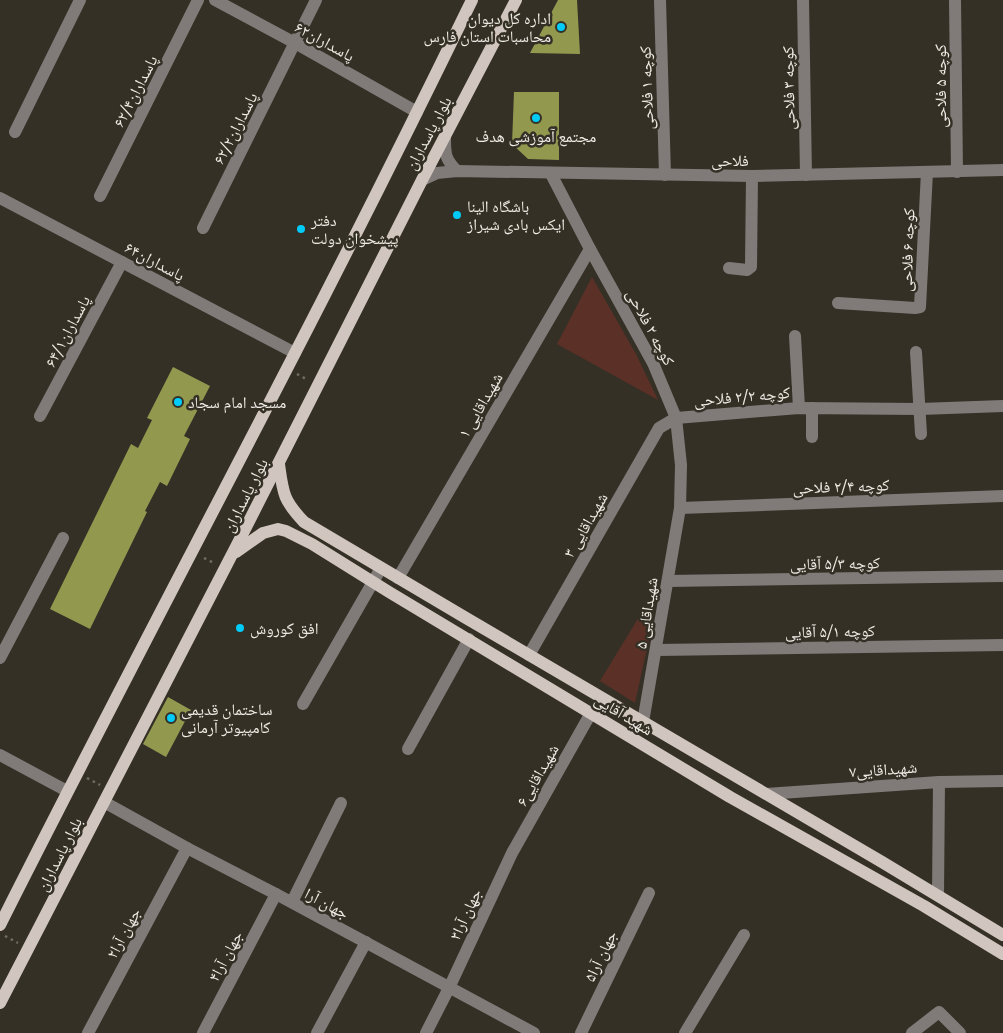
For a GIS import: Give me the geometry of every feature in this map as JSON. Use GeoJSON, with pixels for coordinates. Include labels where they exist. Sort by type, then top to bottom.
{"type":"FeatureCollection","features":[{"type":"Feature","properties":{"kind":"main road","name":"بلوار پاسداران"},"geometry":{"type":"LineString","coordinates":[[0,925],[76,772],[287,369],[418,112],[472,0]]}},
{"type":"Feature","properties":{"kind":"main road","name":"بلوار پاسداران"},"geometry":{"type":"LineString","coordinates":[[0,1003],[279,464],[422,180],[516,0]]}},
{"type":"Feature","properties":{"kind":"main road","name":"شهید آقایی"},"geometry":{"type":"LineString","coordinates":[[279,464],[282,490],[290,508],[304,522],[1003,934]]}},
{"type":"Feature","properties":{"kind":"main road"},"geometry":{"type":"LineString","coordinates":[[286,531],[284,526],[285,517],[290,514],[297,514]]}},
{"type":"Feature","properties":{"kind":"main road"},"geometry":{"type":"LineString","coordinates":[[231,557],[263,533],[278,529],[286,531]]}},
{"type":"Feature","properties":{"kind":"main road","name":"شهید آقایی"},"geometry":{"type":"LineString","coordinates":[[286,531],[312,544],[730,797],[924,906],[1003,954]]}},
{"type":"Feature","properties":{"kind":"street"},"geometry":{"type":"LineString","coordinates":[[15,132],[80,0]]}},
{"type":"Feature","properties":{"kind":"street","name":"پاسداران۶۲/۴"},"geometry":{"type":"LineString","coordinates":[[100,196],[198,0]]}},
{"type":"Feature","properties":{"kind":"street","name":"پاسداران۶۲"},"geometry":{"type":"LineString","coordinates":[[215,0],[418,112]]}},
{"type":"Feature","properties":{"kind":"street","name":"پاسداران۶۲/۲"},"geometry":{"type":"LineString","coordinates":[[203,228],[316,0]]}},
{"type":"Feature","properties":{"kind":"street","name":"کوچه ۱ فلاحی"},"geometry":{"type":"LineString","coordinates":[[660,0],[665,175]]}},
{"type":"Feature","properties":{"kind":"street","name":"کوچه ۳ فلاحی"},"geometry":{"type":"LineString","coordinates":[[803,0],[806,175]]}},
{"type":"Feature","properties":{"kind":"street","name":"کوچه ۵ فلاحی"},"geometry":{"type":"LineString","coordinates":[[955,0],[957,172]]}},
{"type":"Feature","properties":{"kind":"street"},"geometry":{"type":"LineString","coordinates":[[444,138],[449,164],[457,171]]}},
{"type":"Feature","properties":{"kind":"street","name":"فلاحی"},"geometry":{"type":"LineString","coordinates":[[422,180],[437,173],[457,171],[752,176],[1003,170]]}},
{"type":"Feature","properties":{"kind":"street","name":"کوچه ۶ فلاحی"},"geometry":{"type":"LineString","coordinates":[[838,303],[920,307],[926,172]]}},
{"type":"Feature","properties":{"kind":"street","name":"کوچه ۲ فلاحی"},"geometry":{"type":"LineString","coordinates":[[551,174],[590,249],[646,349],[676,418],[681,465],[680,508]]}},
{"type":"Feature","properties":{"kind":"street"},"geometry":{"type":"LineString","coordinates":[[729,268],[746,270],[751,267],[752,176]]}},
{"type":"Feature","properties":{"kind":"street","name":"پاسداران۶۴"},"geometry":{"type":"LineString","coordinates":[[0,198],[295,353]]}},
{"type":"Feature","properties":{"kind":"street","name":"۱ شهیداقایی"},"geometry":{"type":"LineString","coordinates":[[398,578],[590,249]]}},
{"type":"Feature","properties":{"kind":"street","name":"پاسداران۶۴/۱"},"geometry":{"type":"LineString","coordinates":[[40,416],[122,262]]}},
{"type":"Feature","properties":{"kind":"street","name":"کوچه ۲/۲ فلاحی"},"geometry":{"type":"LineString","coordinates":[[676,418],[805,408],[794,336]]}},
{"type":"Feature","properties":{"kind":"street"},"geometry":{"type":"LineString","coordinates":[[916,352],[921,434]]}},
{"type":"Feature","properties":{"kind":"street"},"geometry":{"type":"LineString","coordinates":[[812,437],[805,408],[920,409],[1003,406]]}},
{"type":"Feature","properties":{"kind":"street","name":"۳ شهیداقایی"},"geometry":{"type":"LineString","coordinates":[[529,655],[659,428],[676,418]]}},
{"type":"Feature","properties":{"kind":"street","name":"کوچه ۲/۴ فلاحی"},"geometry":{"type":"LineString","coordinates":[[680,508],[1003,496]]}},
{"type":"Feature","properties":{"kind":"street","name":"۵ شهیداقایی"},"geometry":{"type":"LineString","coordinates":[[644,722],[680,508]]}},
{"type":"Feature","properties":{"kind":"street"},"geometry":{"type":"LineString","coordinates":[[0,658],[62,538]]}},
{"type":"Feature","properties":{"kind":"street"},"geometry":{"type":"LineString","coordinates":[[303,704],[381,568]]}},
{"type":"Feature","properties":{"kind":"street","name":"کوچه ۵/۳ آقایی"},"geometry":{"type":"LineString","coordinates":[[668,582],[1003,576]]}},
{"type":"Feature","properties":{"kind":"street"},"geometry":{"type":"LineString","coordinates":[[408,749],[469,640]]}},
{"type":"Feature","properties":{"kind":"street","name":"کوچه ۵/۱ آقایی"},"geometry":{"type":"LineString","coordinates":[[656,650],[1003,645]]}},
{"type":"Feature","properties":{"kind":"street","name":"شهیداقایی۶"},"geometry":{"type":"LineString","coordinates":[[512,853],[591,713]]}},
{"type":"Feature","properties":{"kind":"street"},"geometry":{"type":"LineString","coordinates":[[0,755],[67,791]]}},
{"type":"Feature","properties":{"kind":"street","name":"شهیداقایی۷"},"geometry":{"type":"LineString","coordinates":[[766,794],[939,782],[1003,781]]}},
{"type":"Feature","properties":{"kind":"street"},"geometry":{"type":"LineString","coordinates":[[938,895],[939,782]]}},
{"type":"Feature","properties":{"kind":"street","name":"جهان آرا"},"geometry":{"type":"LineString","coordinates":[[107,796],[187,848],[292,902],[534,1033]]}},
{"type":"Feature","properties":{"kind":"street"},"geometry":{"type":"LineString","coordinates":[[292,902],[341,803]]}},
{"type":"Feature","properties":{"kind":"street","name":"جهان آرا۲"},"geometry":{"type":"LineString","coordinates":[[88,1033],[187,848]]}},
{"type":"Feature","properties":{"kind":"street","name":"جهان آرا۳"},"geometry":{"type":"LineString","coordinates":[[426,1033],[512,853]]}},
{"type":"Feature","properties":{"kind":"street","name":"جهان آرا۵"},"geometry":{"type":"LineString","coordinates":[[581,1033],[649,893]]}},
{"type":"Feature","properties":{"kind":"street","name":"جهان آرا۴"},"geometry":{"type":"LineString","coordinates":[[203,1033],[276,894]]}},
{"type":"Feature","properties":{"kind":"street"},"geometry":{"type":"LineString","coordinates":[[685,1033],[744,935]]}},
{"type":"Feature","properties":{"kind":"street"},"geometry":{"type":"LineString","coordinates":[[317,1033],[366,942]]}},
{"type":"Feature","properties":{"kind":"street"},"geometry":{"type":"LineString","coordinates":[[912,1033],[939,1012],[960,1033]]}},
{"type":"Feature","properties":{"kind":"path"},"geometry":{"type":"LineString","coordinates":[[287,369],[318,385]]}},
{"type":"Feature","properties":{"kind":"path"},"geometry":{"type":"LineString","coordinates":[[192,552],[224,569]]}},
{"type":"Feature","properties":{"kind":"path"},"geometry":{"type":"LineString","coordinates":[[76,772],[107,796]]}},
{"type":"Feature","properties":{"kind":"path"},"geometry":{"type":"LineString","coordinates":[[0,934],[28,948]]}},
{"type":"Feature","properties":{"kind":"shaded area"},"geometry":{"type":"Polygon","coordinates":[[[592,277],[636,354],[658,400],[557,344],[592,277]]]}},
{"type":"Feature","properties":{"kind":"shaded area"},"geometry":{"type":"Polygon","coordinates":[[[642,612],[654,616],[635,703],[600,681],[642,612]]]}},
{"type":"Feature","properties":{"kind":"building","name":"اداره کل دیوان محاسبات استان فارس"},"geometry":{"type":"Polygon","coordinates":[[[558,0],[577,0],[580,54],[530,53],[558,0]]]}},
{"type":"Feature","properties":{"kind":"building","name":"مجتمع آموزشی هدف"},"geometry":{"type":"Polygon","coordinates":[[[514,92],[559,92],[559,160],[528,159],[512,144],[514,92]]]}},
{"type":"Feature","properties":{"kind":"building"},"geometry":{"type":"Polygon","coordinates":[[[173,367],[210,386],[184,436],[190,439],[167,486],[160,482],[90,629],[50,609],[131,444],[138,448],[152,420],[147,418],[173,367]]]}},
{"type":"Feature","properties":{"kind":"building","name":"ساختمان قدیمی کامپیوتر آرمانی"},"geometry":{"type":"Polygon","coordinates":[[[168,697],[191,710],[166,757],[143,744],[168,697]]]}},
{"type":"Feature","properties":{"kind":"place","name":"اداره کل دیوان محاسبات استان فارس"},"geometry":{"type":"Point","coordinates":[561,27]}},
{"type":"Feature","properties":{"kind":"place","name":"مجتمع آموزشی هدف"},"geometry":{"type":"Point","coordinates":[536,118]}},
{"type":"Feature","properties":{"kind":"place","name":"باشگاه الینا ایکس بادی شیراز"},"geometry":{"type":"Point","coordinates":[457,215]}},
{"type":"Feature","properties":{"kind":"place","name":"دفتر پیشخوان دولت"},"geometry":{"type":"Point","coordinates":[301,229]}},
{"type":"Feature","properties":{"kind":"place","name":"مسجد امام سجاد"},"geometry":{"type":"Point","coordinates":[178,402]}},
{"type":"Feature","properties":{"kind":"place","name":"افق کوروش"},"geometry":{"type":"Point","coordinates":[240,628]}},
{"type":"Feature","properties":{"kind":"place","name":"ساختمان قدیمی کامپیوتر آرمانی"},"geometry":{"type":"Point","coordinates":[171,718]}}]}
